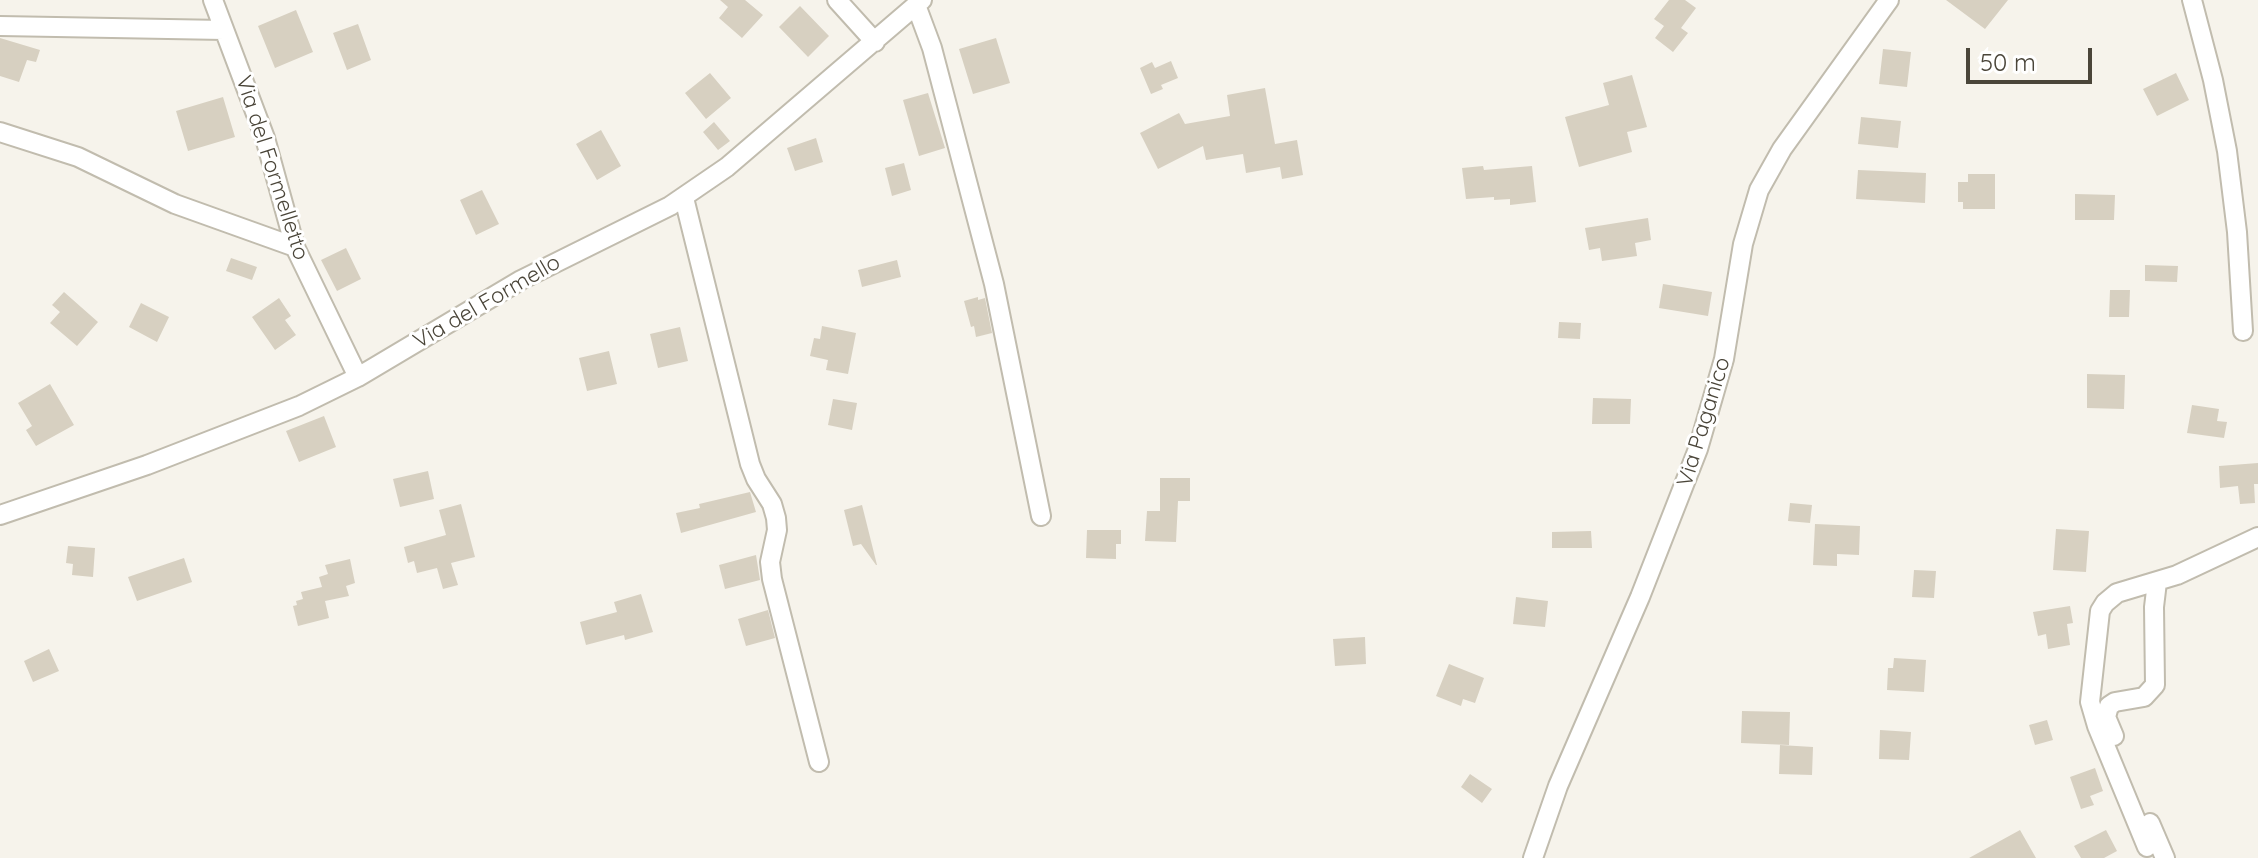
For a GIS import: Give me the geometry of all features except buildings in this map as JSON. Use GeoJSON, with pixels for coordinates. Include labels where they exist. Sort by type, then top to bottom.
{"type":"FeatureCollection","features":[{"type":"Feature","properties":{"kind":"street","name":"Via del Formelletto"},"geometry":{"type":"LineString","coordinates":[[213,0],[270,153],[295,247],[358,377]]}},
{"type":"Feature","properties":{"kind":"street"},"geometry":{"type":"LineString","coordinates":[[837,0],[875,42]]}},
{"type":"Feature","properties":{"kind":"street","name":"Via Paganico"},"geometry":{"type":"LineString","coordinates":[[1533,858],[1558,786],[1634,611],[1698,449],[1724,359],[1743,244],[1759,190],[1782,149],[1889,0]]}},
{"type":"Feature","properties":{"kind":"street"},"geometry":{"type":"LineString","coordinates":[[2192,0],[2217,96],[2230,171],[2239,246],[2243,331]]}},
{"type":"Feature","properties":{"kind":"street"},"geometry":{"type":"LineString","coordinates":[[919,3],[994,284],[1041,516]]}},
{"type":"Feature","properties":{"kind":"street","name":"Via del Formello"},"geometry":{"type":"LineString","coordinates":[[0,515],[262,421],[358,377],[521,280],[684,198],[727,167],[919,3]]}},
{"type":"Feature","properties":{"kind":"street"},"geometry":{"type":"LineString","coordinates":[[0,26],[224,30]]}},
{"type":"Feature","properties":{"kind":"street"},"geometry":{"type":"LineString","coordinates":[[0,132],[78,157],[164,199],[295,247]]}},
{"type":"Feature","properties":{"kind":"street"},"geometry":{"type":"LineString","coordinates":[[684,198],[750,464],[776,518],[777,530],[770,562],[772,579],[819,762]]}},
{"type":"Feature","properties":{"kind":"street"},"geometry":{"type":"LineString","coordinates":[[2147,847],[2095,720],[2090,688],[2099,615],[2105,603],[2121,591],[2157,582],[2258,537]]}},
{"type":"Feature","properties":{"kind":"street"},"geometry":{"type":"LineString","coordinates":[[2157,582],[2154,607],[2155,685],[2144,697],[2112,704],[2106,714],[2165,858]]}}]}
